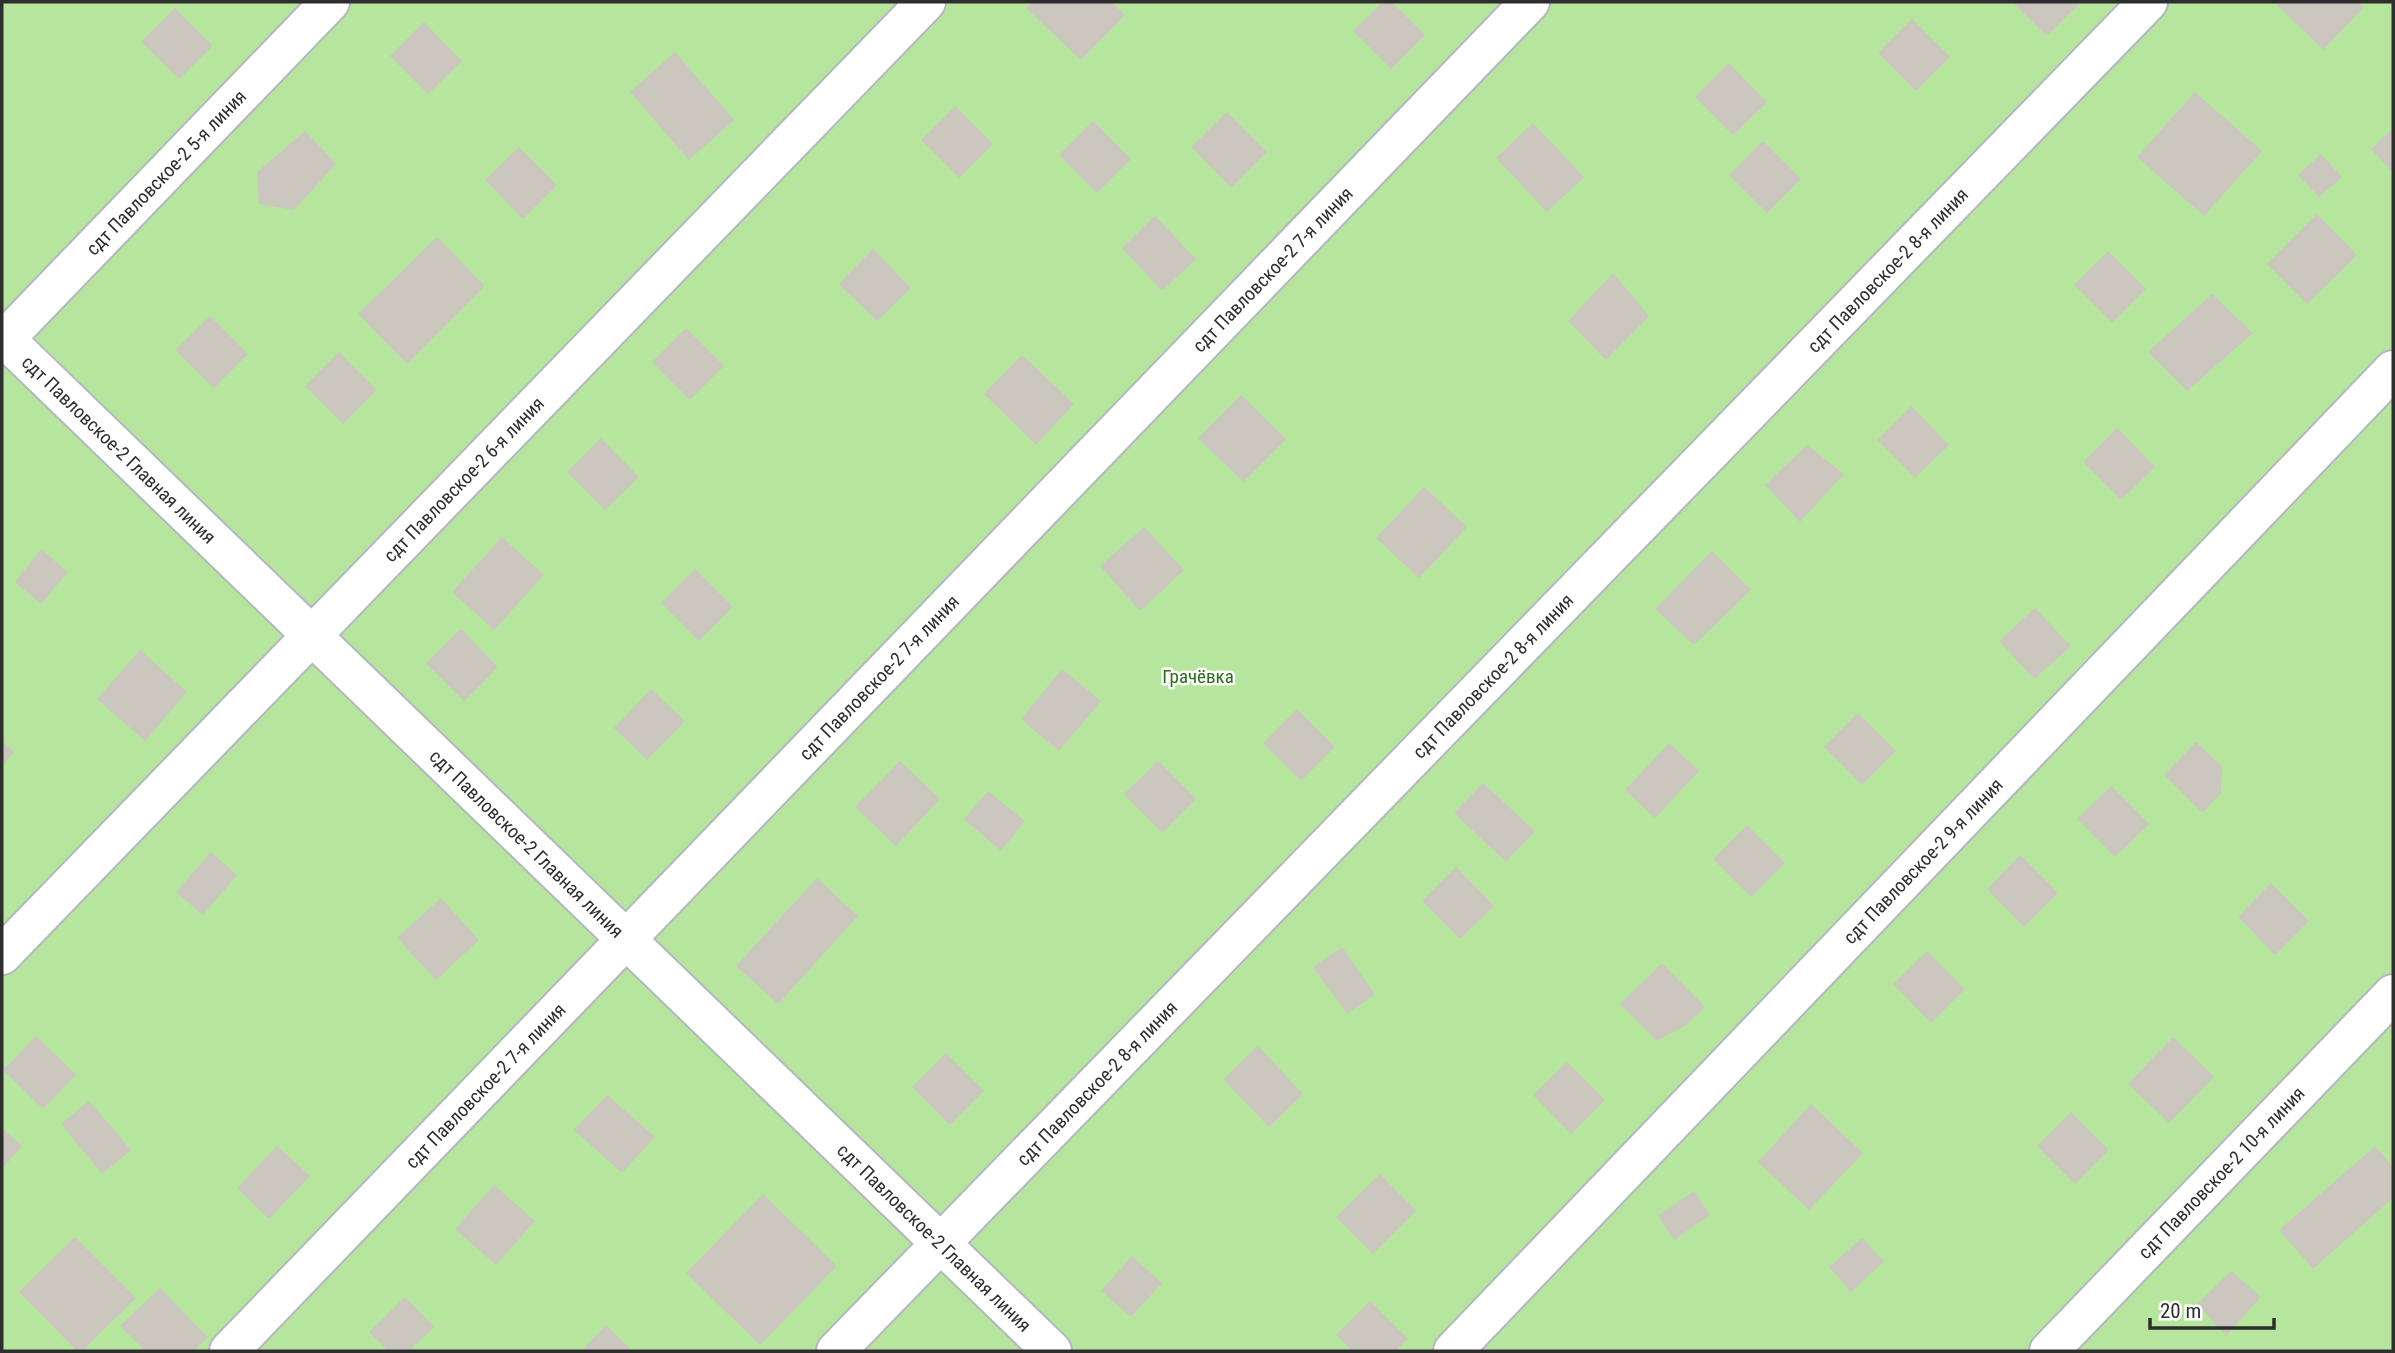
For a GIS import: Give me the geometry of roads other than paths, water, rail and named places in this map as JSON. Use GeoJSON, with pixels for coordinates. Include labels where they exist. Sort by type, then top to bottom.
{"type":"FeatureCollection","features":[{"type":"Feature","properties":{"kind":"street","name":"сдт Павловское-2 5-я линия"},"geometry":{"type":"LineString","coordinates":[[3,339],[330,2]]}},
{"type":"Feature","properties":{"kind":"street","name":"сдт Павловское-2 6-я линия"},"geometry":{"type":"LineString","coordinates":[[2,955],[926,2]]}},
{"type":"Feature","properties":{"kind":"street","name":"сдт Павловское-2 7-я линия"},"geometry":{"type":"LineString","coordinates":[[229,1351],[1530,2]]}},
{"type":"Feature","properties":{"kind":"street","name":"сдт Павловское-2 8-я линия"},"geometry":{"type":"LineString","coordinates":[[836,1351],[2148,2]]}},
{"type":"Feature","properties":{"kind":"street","name":"сдт Павловское-2 Главная линия"},"geometry":{"type":"LineString","coordinates":[[3,339],[1052,1351]]}},
{"type":"Feature","properties":{"kind":"street","name":"сдт Павловское-2 9-я линия"},"geometry":{"type":"LineString","coordinates":[[1453,1351],[2393,370]]}},
{"type":"Feature","properties":{"kind":"street","name":"сдт Павловское-2 10-я линия"},"geometry":{"type":"LineString","coordinates":[[2049,1351],[2393,994]]}},
{"type":"Feature","properties":{"kind":"park label","name":"Грачёвка"},"geometry":{"type":"Point","coordinates":[1198,676]}}]}
